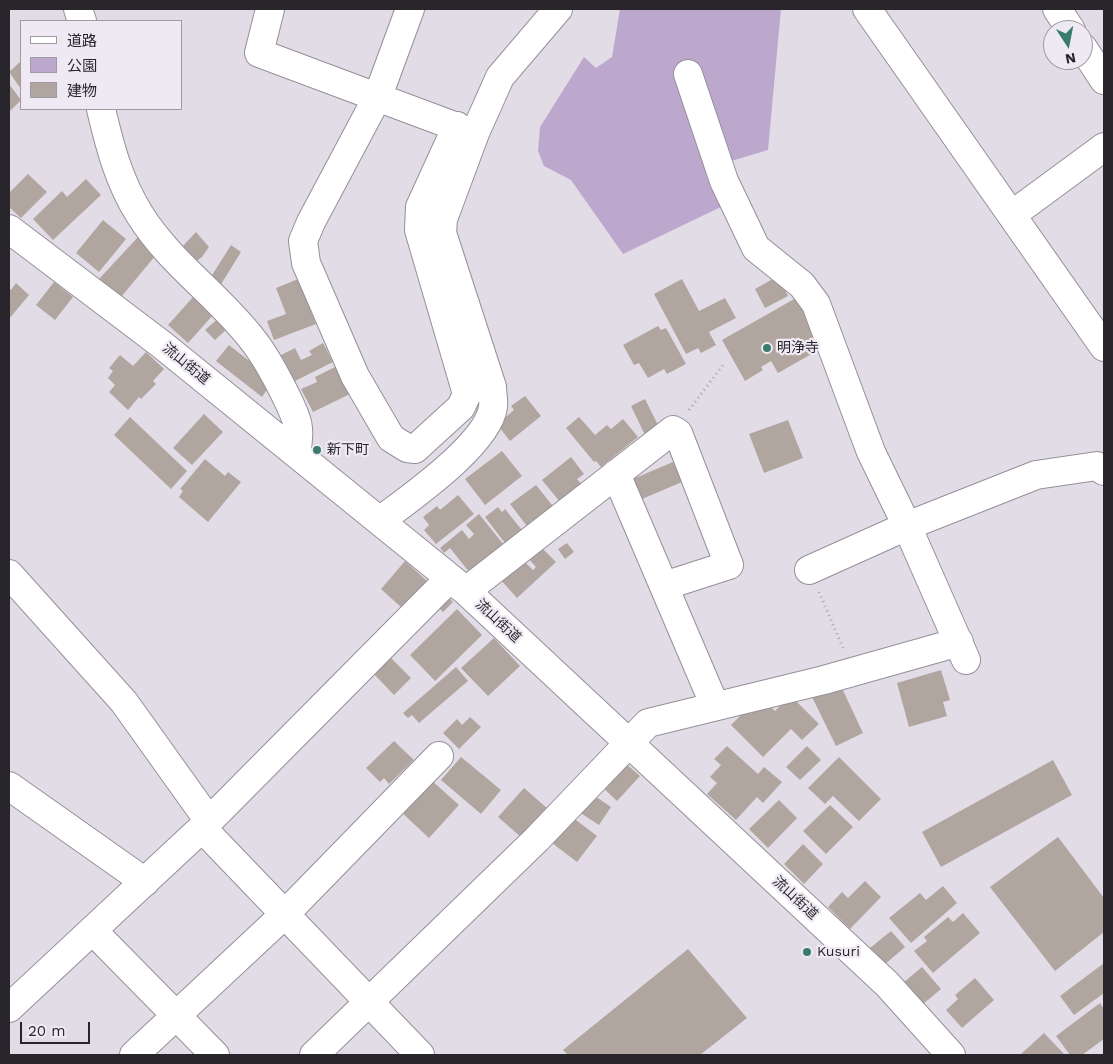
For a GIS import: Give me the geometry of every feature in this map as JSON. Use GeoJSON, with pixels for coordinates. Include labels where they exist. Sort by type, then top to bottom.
{"type":"FeatureCollection","features":[{"type":"Feature","properties":{"kind":"street"},"geometry":{"type":"LineString","coordinates":[[270,9],[259,53],[466,130]]}},
{"type":"Feature","properties":{"kind":"street"},"geometry":{"type":"LineString","coordinates":[[410,9],[378,96],[311,222],[303,241],[306,263],[355,376],[391,438],[407,448],[416,449],[461,407],[467,394],[420,230],[420,207],[500,77],[558,9]]}},
{"type":"Feature","properties":{"kind":"street"},"geometry":{"type":"LineString","coordinates":[[867,9],[1104,346]]}},
{"type":"Feature","properties":{"kind":"street"},"geometry":{"type":"LineString","coordinates":[[1057,9],[1064,20]]}},
{"type":"Feature","properties":{"kind":"street"},"geometry":{"type":"LineString","coordinates":[[1093,63],[1104,80]]}},
{"type":"Feature","properties":{"kind":"street"},"geometry":{"type":"LineString","coordinates":[[314,1055],[537,839],[648,723],[854,672],[962,651],[907,526],[868,445],[816,304],[802,285],[756,248],[724,181],[688,74]]}},
{"type":"Feature","properties":{"kind":"street"},"geometry":{"type":"LineString","coordinates":[[101,110],[117,173],[140,216],[176,261],[218,301],[253,339],[281,385],[298,421],[300,434],[296,452]]}},
{"type":"Feature","properties":{"kind":"street"},"geometry":{"type":"LineString","coordinates":[[381,520],[418,493],[456,459],[483,431],[493,407],[492,387],[442,233],[443,219],[466,130]]}},
{"type":"Feature","properties":{"kind":"street"},"geometry":{"type":"LineString","coordinates":[[1013,214],[1104,147]]}},
{"type":"Feature","properties":{"kind":"street","name":"流山街道"},"geometry":{"type":"LineString","coordinates":[[9,229],[161,344],[381,520],[458,585],[887,984],[951,1055]]}},
{"type":"Feature","properties":{"kind":"street"},"geometry":{"type":"LineString","coordinates":[[9,1008],[93,932],[458,585],[616,474],[673,430],[678,433],[729,564],[664,586]]}},
{"type":"Feature","properties":{"kind":"street"},"geometry":{"type":"LineString","coordinates":[[809,570],[907,526],[1036,475],[1097,466],[1104,471]]}},
{"type":"Feature","properties":{"kind":"street"},"geometry":{"type":"LineString","coordinates":[[616,474],[715,706]]}},
{"type":"Feature","properties":{"kind":"street"},"geometry":{"type":"LineString","coordinates":[[9,574],[124,702],[206,824],[286,913],[420,1055]]}},
{"type":"Feature","properties":{"kind":"street"},"geometry":{"type":"LineString","coordinates":[[134,1055],[178,1016],[286,913],[439,756]]}},
{"type":"Feature","properties":{"kind":"street"},"geometry":{"type":"LineString","coordinates":[[9,786],[146,882]]}},
{"type":"Feature","properties":{"kind":"street"},"geometry":{"type":"LineString","coordinates":[[93,932],[215,1055]]}},
{"type":"Feature","properties":{"kind":"path"},"geometry":{"type":"LineString","coordinates":[[673,430],[724,365]]}},
{"type":"Feature","properties":{"kind":"path"},"geometry":{"type":"LineString","coordinates":[[809,570],[854,672]]}},
{"type":"Feature","properties":{"kind":"green space"},"geometry":{"type":"Polygon","coordinates":[[[620,9],[781,9],[768,150],[711,167],[725,205],[623,254],[571,180],[544,166],[538,151],[540,127],[584,57],[596,68],[612,57],[620,9]]]}},
{"type":"Feature","properties":{"kind":"building"},"geometry":{"type":"Polygon","coordinates":[[[20,62],[20,88],[9,72],[20,62]]]}},
{"type":"Feature","properties":{"kind":"building"},"geometry":{"type":"Polygon","coordinates":[[[9,84],[20,101],[9,112],[9,84]]]}},
{"type":"Feature","properties":{"kind":"building"},"geometry":{"type":"Polygon","coordinates":[[[28,174],[47,192],[21,218],[9,207],[9,193],[28,174]]]}},
{"type":"Feature","properties":{"kind":"building"},"geometry":{"type":"Polygon","coordinates":[[[86,179],[101,195],[53,240],[33,219],[62,191],[67,197],[86,179]]]}},
{"type":"Feature","properties":{"kind":"building"},"geometry":{"type":"Polygon","coordinates":[[[103,220],[126,239],[99,272],[76,253],[103,220]]]}},
{"type":"Feature","properties":{"kind":"building"},"geometry":{"type":"Polygon","coordinates":[[[196,232],[209,247],[202,257],[194,263],[180,249],[196,232]]]}},
{"type":"Feature","properties":{"kind":"building"},"geometry":{"type":"Polygon","coordinates":[[[139,236],[156,255],[121,297],[99,279],[139,236]]]}},
{"type":"Feature","properties":{"kind":"building"},"geometry":{"type":"Polygon","coordinates":[[[231,245],[241,252],[220,286],[209,280],[231,245]]]}},
{"type":"Feature","properties":{"kind":"building"},"geometry":{"type":"Polygon","coordinates":[[[778,276],[788,296],[765,308],[755,289],[778,276]]]}},
{"type":"Feature","properties":{"kind":"building"},"geometry":{"type":"Polygon","coordinates":[[[298,279],[316,324],[274,340],[267,321],[286,314],[276,288],[298,279]]]}},
{"type":"Feature","properties":{"kind":"building"},"geometry":{"type":"Polygon","coordinates":[[[682,279],[699,311],[725,298],[736,318],[709,332],[716,345],[701,353],[698,348],[686,354],[654,294],[682,279]]]}},
{"type":"Feature","properties":{"kind":"building"},"geometry":{"type":"Polygon","coordinates":[[[54,282],[73,297],[55,320],[36,305],[54,282]]]}},
{"type":"Feature","properties":{"kind":"building"},"geometry":{"type":"Polygon","coordinates":[[[16,283],[29,295],[9,319],[9,288],[11,290],[16,283]]]}},
{"type":"Feature","properties":{"kind":"building"},"geometry":{"type":"Polygon","coordinates":[[[193,297],[213,315],[188,343],[168,325],[193,297]]]}},
{"type":"Feature","properties":{"kind":"building"},"geometry":{"type":"Polygon","coordinates":[[[796,298],[824,347],[778,373],[771,361],[761,367],[763,370],[745,381],[722,340],[796,298]]]}},
{"type":"Feature","properties":{"kind":"building"},"geometry":{"type":"Polygon","coordinates":[[[221,316],[230,326],[215,340],[205,330],[221,316]]]}},
{"type":"Feature","properties":{"kind":"building"},"geometry":{"type":"Polygon","coordinates":[[[658,326],[661,330],[666,328],[686,364],[667,374],[664,369],[648,378],[639,363],[634,365],[623,345],[658,326]]]}},
{"type":"Feature","properties":{"kind":"building"},"geometry":{"type":"Polygon","coordinates":[[[323,343],[333,362],[295,381],[281,355],[295,348],[301,360],[312,355],[309,351],[323,343]]]}},
{"type":"Feature","properties":{"kind":"building"},"geometry":{"type":"Polygon","coordinates":[[[229,345],[266,374],[270,385],[262,397],[216,361],[229,345]]]}},
{"type":"Feature","properties":{"kind":"building"},"geometry":{"type":"Polygon","coordinates":[[[146,352],[164,369],[153,381],[156,384],[141,399],[139,397],[128,410],[109,392],[115,385],[108,378],[113,371],[109,368],[120,355],[133,366],[146,352]]]}},
{"type":"Feature","properties":{"kind":"building"},"geometry":{"type":"Polygon","coordinates":[[[337,366],[350,394],[313,412],[301,389],[317,382],[315,377],[337,366]]]}},
{"type":"Feature","properties":{"kind":"building"},"geometry":{"type":"Polygon","coordinates":[[[525,396],[541,416],[510,441],[499,427],[504,423],[502,420],[514,410],[511,406],[525,396]]]}},
{"type":"Feature","properties":{"kind":"building"},"geometry":{"type":"Polygon","coordinates":[[[645,399],[660,429],[645,435],[631,406],[645,399]]]}},
{"type":"Feature","properties":{"kind":"building"},"geometry":{"type":"Polygon","coordinates":[[[204,414],[223,432],[192,465],[173,448],[204,414]]]}},
{"type":"Feature","properties":{"kind":"building"},"geometry":{"type":"Polygon","coordinates":[[[130,417],[187,471],[171,489],[114,435],[130,417]]]}},
{"type":"Feature","properties":{"kind":"building"},"geometry":{"type":"Polygon","coordinates":[[[579,417],[595,435],[607,425],[611,429],[623,419],[638,437],[601,467],[596,461],[594,462],[566,428],[579,417]]]}},
{"type":"Feature","properties":{"kind":"building"},"geometry":{"type":"Polygon","coordinates":[[[788,420],[803,458],[764,473],[749,434],[788,420]]]}},
{"type":"Feature","properties":{"kind":"building"},"geometry":{"type":"Polygon","coordinates":[[[502,451],[522,476],[485,505],[465,479],[502,451]]]}},
{"type":"Feature","properties":{"kind":"building"},"geometry":{"type":"Polygon","coordinates":[[[571,457],[584,474],[577,479],[582,485],[560,502],[542,480],[571,457]]]}},
{"type":"Feature","properties":{"kind":"building"},"geometry":{"type":"Polygon","coordinates":[[[205,459],[225,476],[228,472],[241,482],[208,522],[179,497],[183,491],[180,489],[205,459]]]}},
{"type":"Feature","properties":{"kind":"building"},"geometry":{"type":"Polygon","coordinates":[[[680,459],[689,479],[635,502],[626,482],[680,459]]]}},
{"type":"Feature","properties":{"kind":"building"},"geometry":{"type":"Polygon","coordinates":[[[536,485],[556,510],[530,530],[510,504],[536,485]]]}},
{"type":"Feature","properties":{"kind":"building"},"geometry":{"type":"Polygon","coordinates":[[[458,495],[474,514],[436,544],[424,530],[429,525],[423,517],[437,506],[440,510],[458,495]]]}},
{"type":"Feature","properties":{"kind":"building"},"geometry":{"type":"Polygon","coordinates":[[[498,507],[502,512],[505,509],[525,534],[508,547],[485,517],[498,507]]]}},
{"type":"Feature","properties":{"kind":"building"},"geometry":{"type":"Polygon","coordinates":[[[479,514],[504,545],[470,573],[450,548],[444,553],[440,548],[462,530],[469,539],[474,534],[466,525],[479,514]]]}},
{"type":"Feature","properties":{"kind":"building"},"geometry":{"type":"Polygon","coordinates":[[[567,543],[574,552],[565,559],[558,549],[567,543]]]}},
{"type":"Feature","properties":{"kind":"building"},"geometry":{"type":"Polygon","coordinates":[[[541,547],[556,562],[517,598],[500,579],[522,559],[533,570],[536,567],[528,558],[541,547]]]}},
{"type":"Feature","properties":{"kind":"building"},"geometry":{"type":"Polygon","coordinates":[[[405,561],[427,581],[402,608],[381,589],[405,561]]]}},
{"type":"Feature","properties":{"kind":"building"},"geometry":{"type":"Polygon","coordinates":[[[445,594],[453,602],[443,612],[435,604],[445,594]]]}},
{"type":"Feature","properties":{"kind":"building"},"geometry":{"type":"Polygon","coordinates":[[[457,609],[482,635],[435,681],[410,655],[457,609]]]}},
{"type":"Feature","properties":{"kind":"building"},"geometry":{"type":"Polygon","coordinates":[[[494,638],[520,666],[488,696],[461,668],[494,638]]]}},
{"type":"Feature","properties":{"kind":"building"},"geometry":{"type":"Polygon","coordinates":[[[388,655],[411,678],[394,695],[371,671],[388,655]]]}},
{"type":"Feature","properties":{"kind":"building"},"geometry":{"type":"Polygon","coordinates":[[[456,667],[468,681],[419,723],[412,715],[408,718],[403,713],[456,667]]]}},
{"type":"Feature","properties":{"kind":"building"},"geometry":{"type":"Polygon","coordinates":[[[941,670],[950,700],[943,702],[947,716],[909,727],[897,683],[941,670]]]}},
{"type":"Feature","properties":{"kind":"building"},"geometry":{"type":"Polygon","coordinates":[[[840,684],[863,733],[836,746],[812,697],[840,684]]]}},
{"type":"Feature","properties":{"kind":"building"},"geometry":{"type":"Polygon","coordinates":[[[790,695],[819,724],[802,740],[791,729],[763,757],[731,725],[747,709],[751,714],[764,700],[775,711],[790,695]]]}},
{"type":"Feature","properties":{"kind":"building"},"geometry":{"type":"Polygon","coordinates":[[[470,717],[481,727],[459,749],[443,733],[457,719],[462,725],[470,717]]]}},
{"type":"Feature","properties":{"kind":"building"},"geometry":{"type":"Polygon","coordinates":[[[394,741],[414,760],[389,784],[384,778],[380,782],[366,768],[394,741]]]}},
{"type":"Feature","properties":{"kind":"building"},"geometry":{"type":"Polygon","coordinates":[[[727,746],[758,774],[764,767],[782,782],[763,803],[757,797],[736,820],[707,794],[717,783],[710,777],[721,765],[714,759],[727,746]]]}},
{"type":"Feature","properties":{"kind":"building"},"geometry":{"type":"Polygon","coordinates":[[[807,746],[821,760],[800,780],[786,767],[807,746]]]}},
{"type":"Feature","properties":{"kind":"building"},"geometry":{"type":"Polygon","coordinates":[[[461,757],[501,790],[481,814],[441,780],[461,757]]]}},
{"type":"Feature","properties":{"kind":"building"},"geometry":{"type":"Polygon","coordinates":[[[839,757],[881,799],[859,821],[833,796],[825,804],[808,788],[839,757]]]}},
{"type":"Feature","properties":{"kind":"building"},"geometry":{"type":"Polygon","coordinates":[[[1053,760],[1072,795],[941,867],[922,832],[1053,760]]]}},
{"type":"Feature","properties":{"kind":"building"},"geometry":{"type":"Polygon","coordinates":[[[623,761],[640,776],[617,801],[600,785],[623,761]]]}},
{"type":"Feature","properties":{"kind":"building"},"geometry":{"type":"Polygon","coordinates":[[[430,779],[459,805],[429,838],[400,811],[430,779]]]}},
{"type":"Feature","properties":{"kind":"building"},"geometry":{"type":"Polygon","coordinates":[[[524,788],[548,809],[522,838],[498,817],[524,788]]]}},
{"type":"Feature","properties":{"kind":"building"},"geometry":{"type":"Polygon","coordinates":[[[592,794],[611,807],[599,825],[579,812],[592,794]]]}},
{"type":"Feature","properties":{"kind":"building"},"geometry":{"type":"Polygon","coordinates":[[[779,800],[797,818],[768,848],[749,829],[779,800]]]}},
{"type":"Feature","properties":{"kind":"building"},"geometry":{"type":"Polygon","coordinates":[[[830,805],[853,827],[826,854],[803,831],[830,805]]]}},
{"type":"Feature","properties":{"kind":"building"},"geometry":{"type":"Polygon","coordinates":[[[572,817],[597,836],[577,862],[552,843],[572,817]]]}},
{"type":"Feature","properties":{"kind":"building"},"geometry":{"type":"Polygon","coordinates":[[[1058,837],[1104,898],[1104,932],[1055,971],[990,887],[1058,837]]]}},
{"type":"Feature","properties":{"kind":"building"},"geometry":{"type":"Polygon","coordinates":[[[803,844],[823,864],[804,884],[784,864],[803,844]]]}},
{"type":"Feature","properties":{"kind":"building"},"geometry":{"type":"Polygon","coordinates":[[[865,881],[881,897],[850,929],[828,907],[842,892],[848,898],[865,881]]]}},
{"type":"Feature","properties":{"kind":"building"},"geometry":{"type":"Polygon","coordinates":[[[943,886],[957,903],[911,943],[889,918],[920,893],[926,900],[943,886]]]}},
{"type":"Feature","properties":{"kind":"building"},"geometry":{"type":"Polygon","coordinates":[[[963,913],[980,933],[933,973],[914,951],[927,941],[924,937],[948,917],[953,922],[963,913]]]}},
{"type":"Feature","properties":{"kind":"building"},"geometry":{"type":"Polygon","coordinates":[[[891,931],[905,947],[884,965],[870,948],[891,931]]]}},
{"type":"Feature","properties":{"kind":"building"},"geometry":{"type":"Polygon","coordinates":[[[688,949],[747,1018],[700,1055],[568,1055],[563,1050],[688,949]]]}},
{"type":"Feature","properties":{"kind":"building"},"geometry":{"type":"Polygon","coordinates":[[[1104,963],[1104,993],[1074,1015],[1060,996],[1104,963]]]}},
{"type":"Feature","properties":{"kind":"building"},"geometry":{"type":"Polygon","coordinates":[[[922,967],[941,989],[923,1004],[904,982],[922,967]]]}},
{"type":"Feature","properties":{"kind":"building"},"geometry":{"type":"Polygon","coordinates":[[[975,978],[994,1000],[962,1028],[946,1010],[958,999],[955,995],[975,978]]]}},
{"type":"Feature","properties":{"kind":"building"},"geometry":{"type":"Polygon","coordinates":[[[1100,1003],[1104,1009],[1104,1039],[1082,1055],[1070,1055],[1056,1036],[1100,1003]]]}},
{"type":"Feature","properties":{"kind":"building"},"geometry":{"type":"Polygon","coordinates":[[[1044,1033],[1065,1055],[1020,1055],[1044,1033]]]}},
{"type":"Feature","properties":{"kind":"place","name":"明浄寺"},"geometry":{"type":"Point","coordinates":[767,348]}},
{"type":"Feature","properties":{"kind":"place","name":"新下町"},"geometry":{"type":"Point","coordinates":[317,450]}},
{"type":"Feature","properties":{"kind":"place","name":"Kusuri"},"geometry":{"type":"Point","coordinates":[807,952]}}]}
